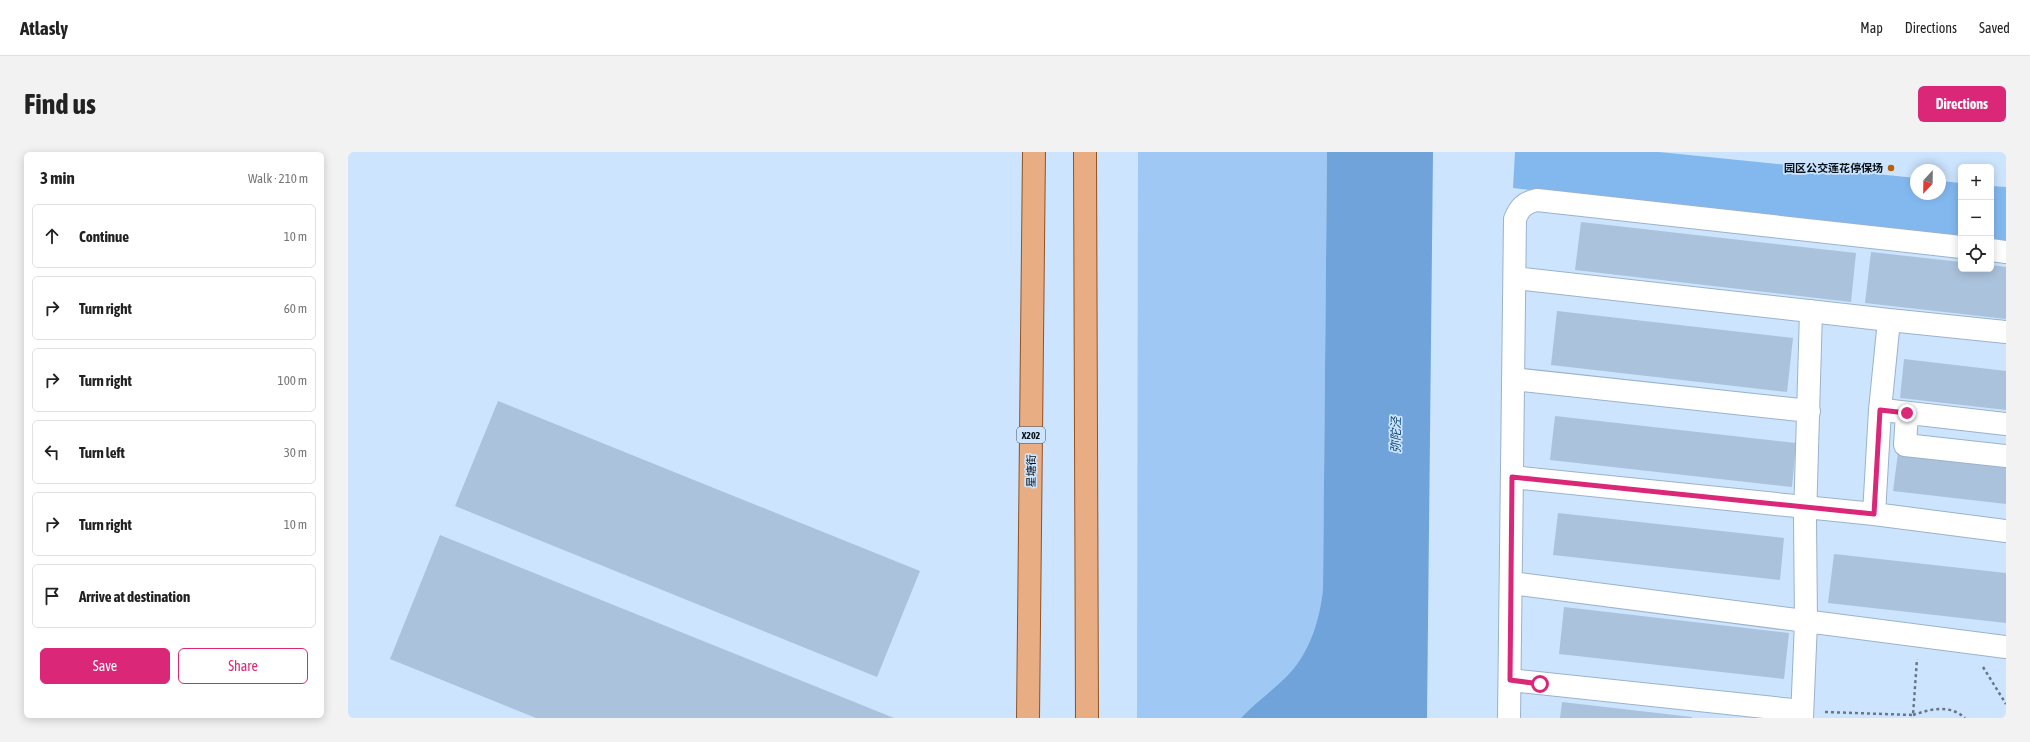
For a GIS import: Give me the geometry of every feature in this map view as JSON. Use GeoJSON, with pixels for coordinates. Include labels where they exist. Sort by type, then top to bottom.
{"type":"FeatureCollection","features":[{"type":"Feature","properties":{"kind":"main road","name":"星塘街"},"geometry":{"type":"LineString","coordinates":[[1028,718],[1034,152]]}},
{"type":"Feature","properties":{"kind":"main road"},"geometry":{"type":"LineString","coordinates":[[1085,152],[1087,718]]}},
{"type":"Feature","properties":{"kind":"street"},"geometry":{"type":"LineString","coordinates":[[1509,718],[1515,219],[1519,209],[1526,203],[1537,200],[1958,247]]}},
{"type":"Feature","properties":{"kind":"street"},"geometry":{"type":"LineString","coordinates":[[1994,250],[2006,252]]}},
{"type":"Feature","properties":{"kind":"street"},"geometry":{"type":"LineString","coordinates":[[1514,278],[2006,332]]}},
{"type":"Feature","properties":{"kind":"street"},"geometry":{"type":"LineString","coordinates":[[1510,680],[1802,714],[1806,622],[1805,519],[1807,507],[1811,311]]}},
{"type":"Feature","properties":{"kind":"street"},"geometry":{"type":"LineString","coordinates":[[1874,514],[1880,410],[1889,320]]}},
{"type":"Feature","properties":{"kind":"street"},"geometry":{"type":"LineString","coordinates":[[1513,379],[1809,411]]}},
{"type":"Feature","properties":{"kind":"street"},"geometry":{"type":"LineString","coordinates":[[1880,410],[2006,424]]}},
{"type":"Feature","properties":{"kind":"street"},"geometry":{"type":"LineString","coordinates":[[1907,413],[1905,445],[2006,456]]}},
{"type":"Feature","properties":{"kind":"street"},"geometry":{"type":"LineString","coordinates":[[1512,477],[1874,514],[2006,531]]}},
{"type":"Feature","properties":{"kind":"street"},"geometry":{"type":"LineString","coordinates":[[1511,584],[2006,647]]}},
{"type":"Feature","properties":{"kind":"path"},"geometry":{"type":"LineString","coordinates":[[1913,715],[1919,636]]}},
{"type":"Feature","properties":{"kind":"path"},"geometry":{"type":"LineString","coordinates":[[1968,642],[2006,704]]}},
{"type":"Feature","properties":{"kind":"path"},"geometry":{"type":"LineString","coordinates":[[1802,714],[1913,715],[1932,709],[1945,708],[1965,718]]}},
{"type":"Feature","properties":{"kind":"shaded area"},"geometry":{"type":"Polygon","coordinates":[[[1138,152],[1327,152],[1323,590],[1316,625],[1301,658],[1287,676],[1241,718],[1137,718],[1138,152]]]}},
{"type":"Feature","properties":{"kind":"shaded area"},"geometry":{"type":"Polygon","coordinates":[[[1515,152],[1659,152],[1910,177],[1910,200],[1946,200],[1946,182],[1958,183],[1958,237],[1513,188],[1515,152]]]}},
{"type":"Feature","properties":{"kind":"shaded area"},"geometry":{"type":"Polygon","coordinates":[[[1994,186],[2006,187],[2006,242],[1994,240],[1994,186]]]}},
{"type":"Feature","properties":{"kind":"water","name":"弥陀泾"},"geometry":{"type":"Polygon","coordinates":[[[1327,152],[1433,152],[1427,718],[1241,718],[1295,667],[1312,636],[1319,613],[1323,589],[1327,152]]]}},
{"type":"Feature","properties":{"kind":"building"},"geometry":{"type":"Polygon","coordinates":[[[1581,222],[1856,253],[1851,302],[1575,270],[1581,222]]]}},
{"type":"Feature","properties":{"kind":"building"},"geometry":{"type":"Polygon","coordinates":[[[1871,252],[1958,262],[1958,272],[1994,272],[1994,265],[2006,267],[2006,319],[1865,303],[1871,252]]]}},
{"type":"Feature","properties":{"kind":"building"},"geometry":{"type":"Polygon","coordinates":[[[1557,311],[1793,338],[1787,392],[1551,365],[1557,311]]]}},
{"type":"Feature","properties":{"kind":"building"},"geometry":{"type":"Polygon","coordinates":[[[1904,359],[2006,371],[2006,410],[1900,398],[1904,359]]]}},
{"type":"Feature","properties":{"kind":"building"},"geometry":{"type":"Polygon","coordinates":[[[498,401],[920,571],[877,677],[455,506],[498,401]]]}},
{"type":"Feature","properties":{"kind":"building"},"geometry":{"type":"Polygon","coordinates":[[[1555,416],[1796,443],[1792,487],[1550,460],[1555,416]]]}},
{"type":"Feature","properties":{"kind":"building"},"geometry":{"type":"Polygon","coordinates":[[[1898,453],[2006,465],[2006,504],[1893,491],[1898,453]]]}},
{"type":"Feature","properties":{"kind":"building"},"geometry":{"type":"Polygon","coordinates":[[[1558,513],[1784,538],[1780,580],[1553,555],[1558,513]]]}},
{"type":"Feature","properties":{"kind":"building"},"geometry":{"type":"Polygon","coordinates":[[[440,535],[894,718],[536,718],[390,659],[440,535]]]}},
{"type":"Feature","properties":{"kind":"building"},"geometry":{"type":"Polygon","coordinates":[[[1834,554],[2006,573],[2006,623],[1828,603],[1834,554]]]}},
{"type":"Feature","properties":{"kind":"building"},"geometry":{"type":"Polygon","coordinates":[[[1564,607],[1789,633],[1784,679],[1559,654],[1564,607]]]}},
{"type":"Feature","properties":{"kind":"building"},"geometry":{"type":"Polygon","coordinates":[[[1562,702],[1692,717],[1692,718],[1560,718],[1562,702]]]}},
{"type":"Feature","properties":{"kind":"place","name":"园区公交莲花停保场"},"geometry":{"type":"Point","coordinates":[1891,168]}},
{"type":"Feature","properties":{"kind":"route"},"geometry":{"type":"LineString","coordinates":[[1540,684],[1510,680],[1512,477],[1874,514],[1880,410],[1907,413]]}}]}
